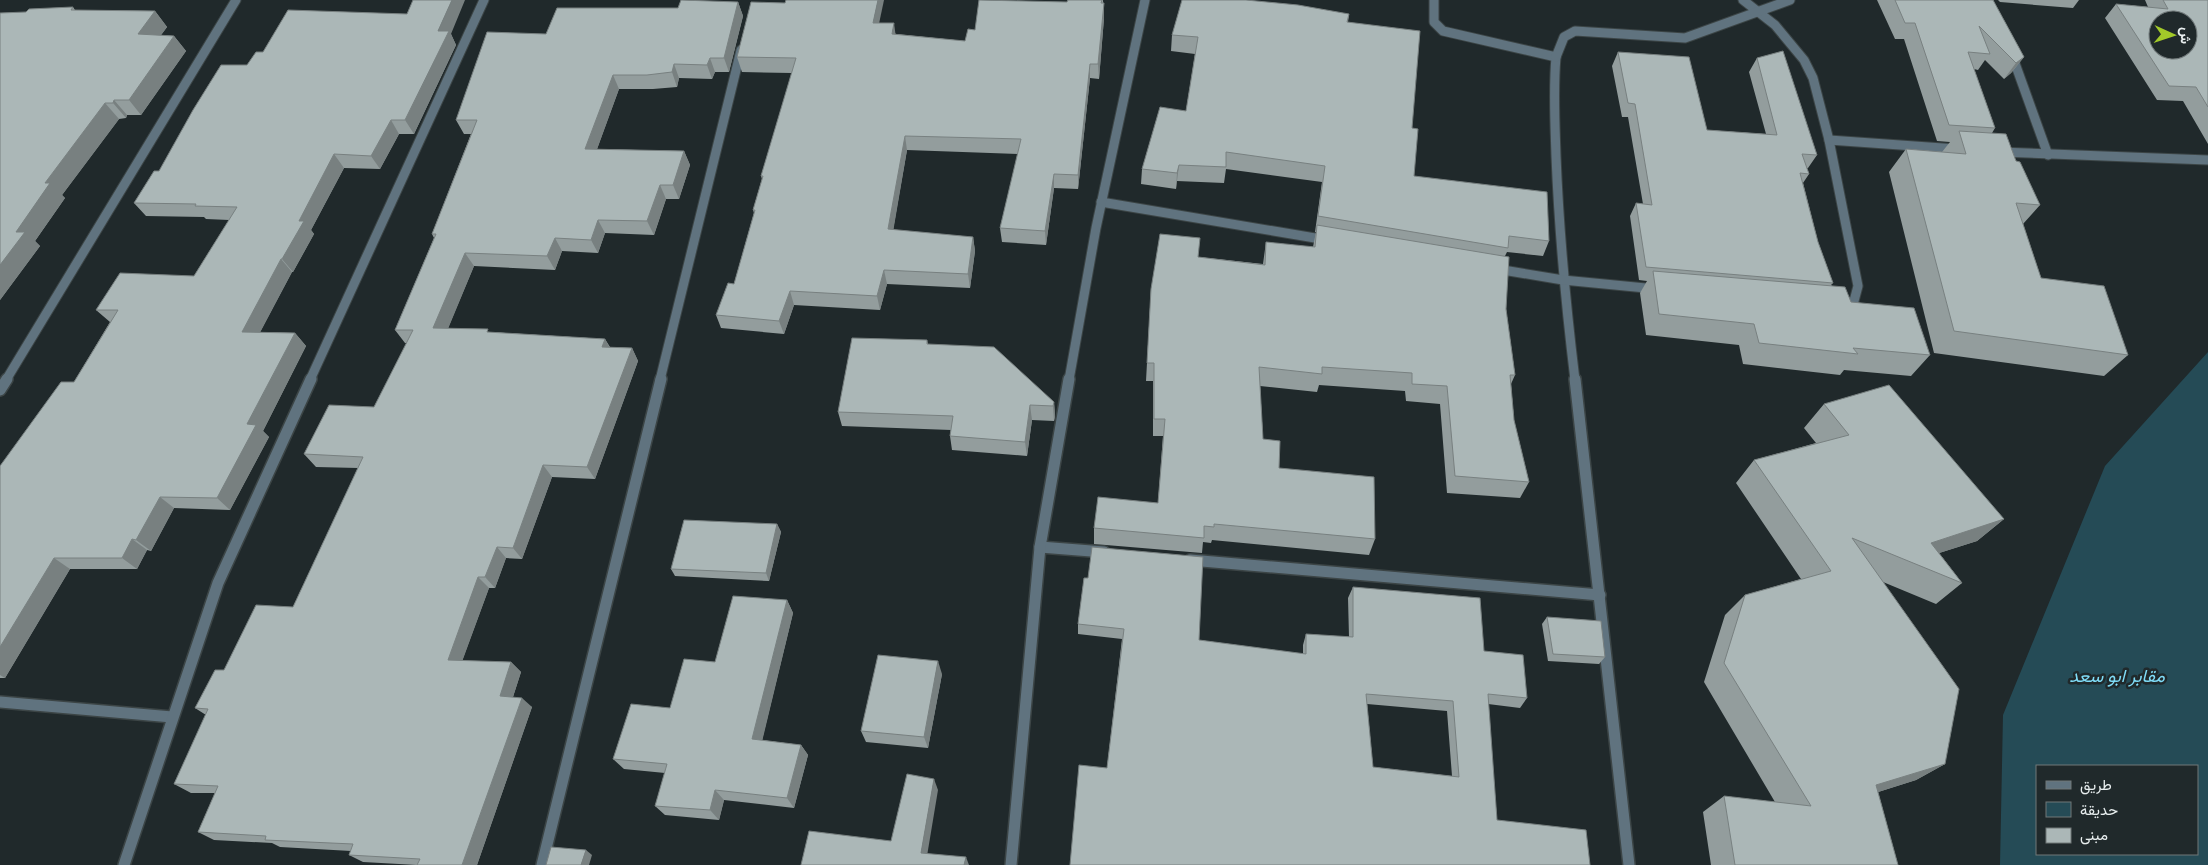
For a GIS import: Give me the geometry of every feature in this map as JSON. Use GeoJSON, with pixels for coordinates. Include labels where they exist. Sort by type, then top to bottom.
{"type":"FeatureCollection","features":[{"type":"Feature","properties":{"kind":"street"},"geometry":{"type":"LineString","coordinates":[[0,390],[236,0]]}},
{"type":"Feature","properties":{"kind":"street"},"geometry":{"type":"LineString","coordinates":[[124,865],[218,583],[484,0]]}},
{"type":"Feature","properties":{"kind":"street"},"geometry":{"type":"LineString","coordinates":[[1010,865],[1040,547],[1101,202],[1145,0]]}},
{"type":"Feature","properties":{"kind":"street"},"geometry":{"type":"LineString","coordinates":[[1434,0],[1434,22],[1443,31],[1556,57]]}},
{"type":"Feature","properties":{"kind":"street"},"geometry":{"type":"LineString","coordinates":[[1743,0],[1759,10],[1791,43],[1813,78],[1828,140],[1858,286],[1856,301],[1850,304],[1833,304]]}},
{"type":"Feature","properties":{"kind":"street"},"geometry":{"type":"LineString","coordinates":[[1629,865],[1563,280],[1554,82],[1556,57],[1563,38],[1568,33],[1575,31],[1685,38],[1718,28],[1759,10],[1790,0]]}},
{"type":"Feature","properties":{"kind":"street"},"geometry":{"type":"LineString","coordinates":[[542,865],[744,38]]}},
{"type":"Feature","properties":{"kind":"street"},"geometry":{"type":"LineString","coordinates":[[2008,46],[2048,155]]}},
{"type":"Feature","properties":{"kind":"street"},"geometry":{"type":"LineString","coordinates":[[1828,140],[1968,150]]}},
{"type":"Feature","properties":{"kind":"street"},"geometry":{"type":"LineString","coordinates":[[1988,151],[2048,155],[2208,160]]}},
{"type":"Feature","properties":{"kind":"street"},"geometry":{"type":"LineString","coordinates":[[1101,202],[1337,242]]}},
{"type":"Feature","properties":{"kind":"street"},"geometry":{"type":"LineString","coordinates":[[1484,267],[1563,280],[1669,290]]}},
{"type":"Feature","properties":{"kind":"street"},"geometry":{"type":"LineString","coordinates":[[1040,547],[1119,554]]}},
{"type":"Feature","properties":{"kind":"street"},"geometry":{"type":"LineString","coordinates":[[1178,558],[1600,595]]}},
{"type":"Feature","properties":{"kind":"street"},"geometry":{"type":"LineString","coordinates":[[0,702],[172,717]]}},
{"type":"Feature","properties":{"kind":"green space","name":"مقابر ابو سعد"},"geometry":{"type":"Polygon","coordinates":[[[2208,352],[2208,865],[2000,865],[2003,715],[2105,466],[2208,352]]]}},
{"type":"Feature","properties":{"kind":"building"},"geometry":{"type":"Polygon","coordinates":[[[413,0],[452,0],[438,31],[449,31],[405,120],[391,120],[371,156],[334,154],[299,221],[304,221],[281,259],[242,332],[295,333],[247,424],[256,425],[217,498],[160,497],[136,540],[132,539],[122,558],[54,558],[0,647],[0,466],[61,382],[74,382],[118,310],[96,310],[120,273],[194,276],[237,207],[134,203],[154,171],[159,171],[221,65],[247,65],[256,52],[263,52],[288,10],[407,14],[413,0]]]}},
{"type":"Feature","properties":{"kind":"building"},"geometry":{"type":"Polygon","coordinates":[[[681,0],[738,2],[724,58],[710,58],[707,65],[674,64],[672,72],[647,75],[613,75],[585,149],[684,151],[673,185],[660,185],[647,221],[598,220],[591,240],[555,238],[547,256],[465,253],[433,328],[488,329],[487,332],[605,339],[602,347],[632,348],[587,467],[543,465],[513,548],[497,547],[485,577],[478,577],[448,660],[511,662],[500,696],[522,698],[462,865],[417,865],[420,859],[349,855],[353,844],[265,840],[266,836],[198,832],[218,786],[174,784],[208,709],[195,708],[215,670],[224,670],[256,605],[293,607],[363,457],[304,454],[329,405],[374,407],[413,330],[395,330],[436,234],[432,234],[477,120],[456,120],[487,32],[546,34],[557,8],[678,8],[681,0]]]}},
{"type":"Feature","properties":{"kind":"building"},"geometry":{"type":"Polygon","coordinates":[[[786,0],[878,0],[873,23],[894,23],[892,34],[965,41],[968,29],[975,30],[979,0],[1067,2],[1068,0],[1102,0],[1101,3],[1104,3],[1098,64],[1090,64],[1078,175],[1054,174],[1045,231],[1000,228],[1021,139],[905,136],[888,229],[973,237],[968,274],[884,270],[877,296],[790,291],[779,321],[716,315],[728,283],[734,284],[755,210],[753,210],[763,176],[761,176],[796,58],[737,57],[751,2],[785,3],[786,0]]]}},
{"type":"Feature","properties":{"kind":"building"},"geometry":{"type":"Polygon","coordinates":[[[1182,0],[1246,0],[1298,5],[1349,14],[1347,22],[1420,31],[1412,128],[1418,129],[1414,176],[1547,192],[1549,241],[1509,236],[1508,248],[1318,216],[1325,166],[1226,152],[1226,167],[1179,165],[1177,173],[1142,169],[1160,107],[1186,111],[1198,37],[1172,35],[1182,0]]]}},
{"type":"Feature","properties":{"kind":"building"},"geometry":{"type":"Polygon","coordinates":[[[1895,0],[1993,0],[2024,57],[2016,63],[1979,26],[1990,54],[1968,52],[1995,128],[1949,125],[1915,23],[1905,23],[1895,0]]]}},
{"type":"Feature","properties":{"kind":"building"},"geometry":{"type":"Polygon","coordinates":[[[2163,0],[2208,0],[2208,107],[2196,87],[2169,86],[2152,60],[2198,60],[2198,10],[2148,10],[2148,54],[2116,4],[2168,9],[2163,0]]]}},
{"type":"Feature","properties":{"kind":"building"},"geometry":{"type":"Polygon","coordinates":[[[73,7],[71,10],[155,11],[138,34],[174,36],[129,100],[114,100],[113,103],[105,103],[45,183],[50,183],[16,232],[25,232],[0,265],[0,13],[26,12],[29,9],[73,7]]]}},
{"type":"Feature","properties":{"kind":"building"},"geometry":{"type":"Polygon","coordinates":[[[1783,51],[1817,155],[1802,154],[1809,174],[1800,173],[1818,242],[1833,283],[1646,267],[1636,203],[1652,205],[1635,104],[1628,103],[1618,52],[1689,57],[1707,130],[1777,135],[1757,58],[1783,51]]]}},
{"type":"Feature","properties":{"kind":"building"},"geometry":{"type":"Polygon","coordinates":[[[1959,131],[2006,134],[2016,161],[2020,162],[2040,205],[2016,203],[2041,278],[2104,286],[2128,355],[1954,331],[1906,149],[1966,154],[1959,131]]]}},
{"type":"Feature","properties":{"kind":"building"},"geometry":{"type":"Polygon","coordinates":[[[1317,225],[1509,257],[1506,309],[1515,375],[1510,375],[1514,420],[1529,482],[1455,476],[1447,386],[1412,384],[1412,373],[1322,367],[1322,374],[1259,367],[1263,439],[1280,441],[1279,468],[1374,477],[1375,539],[1214,524],[1214,527],[1204,526],[1204,538],[1094,528],[1098,497],[1158,503],[1165,419],[1154,419],[1154,363],[1147,363],[1151,289],[1160,234],[1200,238],[1198,257],[1265,265],[1266,242],[1315,247],[1317,225]]]}},
{"type":"Feature","properties":{"kind":"building"},"geometry":{"type":"Polygon","coordinates":[[[1653,271],[1845,287],[1851,302],[1914,308],[1930,355],[1853,348],[1858,354],[1759,343],[1754,324],[1659,314],[1653,271]]]}},
{"type":"Feature","properties":{"kind":"building"},"geometry":{"type":"Polygon","coordinates":[[[852,338],[927,340],[927,344],[994,347],[1054,402],[1053,406],[1030,405],[1025,442],[950,436],[953,416],[838,412],[852,338]]]}},
{"type":"Feature","properties":{"kind":"building"},"geometry":{"type":"Polygon","coordinates":[[[1889,385],[2004,519],[1931,543],[1962,583],[1852,538],[1959,689],[1945,764],[1876,785],[1898,865],[1735,865],[1724,796],[1811,806],[1724,663],[1745,595],[1831,571],[1754,460],[1849,435],[1824,404],[1889,385]]]}},
{"type":"Feature","properties":{"kind":"building"},"geometry":{"type":"Polygon","coordinates":[[[684,520],[777,524],[766,573],[671,569],[684,520]]]}},
{"type":"Feature","properties":{"kind":"building"},"geometry":{"type":"Polygon","coordinates":[[[1092,547],[1203,557],[1199,640],[1306,654],[1306,634],[1353,637],[1353,587],[1480,598],[1484,651],[1523,655],[1527,698],[1488,694],[1497,820],[1586,830],[1590,865],[1070,865],[1079,765],[1107,768],[1124,629],[1078,624],[1084,578],[1088,578],[1092,547]],[[1366,694],[1373,767],[1459,777],[1453,701],[1366,694]]]}},
{"type":"Feature","properties":{"kind":"building"},"geometry":{"type":"Polygon","coordinates":[[[733,596],[787,600],[752,739],[801,745],[787,798],[715,790],[710,810],[655,806],[667,764],[613,759],[631,704],[670,708],[684,659],[715,662],[733,596]]]}},
{"type":"Feature","properties":{"kind":"building"},"geometry":{"type":"Polygon","coordinates":[[[1547,617],[1601,621],[1605,657],[1553,654],[1547,617]]]}},
{"type":"Feature","properties":{"kind":"building"},"geometry":{"type":"Polygon","coordinates":[[[878,655],[938,661],[924,737],[861,731],[878,655]]]}},
{"type":"Feature","properties":{"kind":"building"},"geometry":{"type":"Polygon","coordinates":[[[907,774],[934,779],[921,853],[966,857],[964,865],[801,865],[809,831],[891,841],[907,774]]]}},
{"type":"Feature","properties":{"kind":"building"},"geometry":{"type":"Polygon","coordinates":[[[551,847],[586,850],[581,865],[546,865],[551,847]]]}}]}
